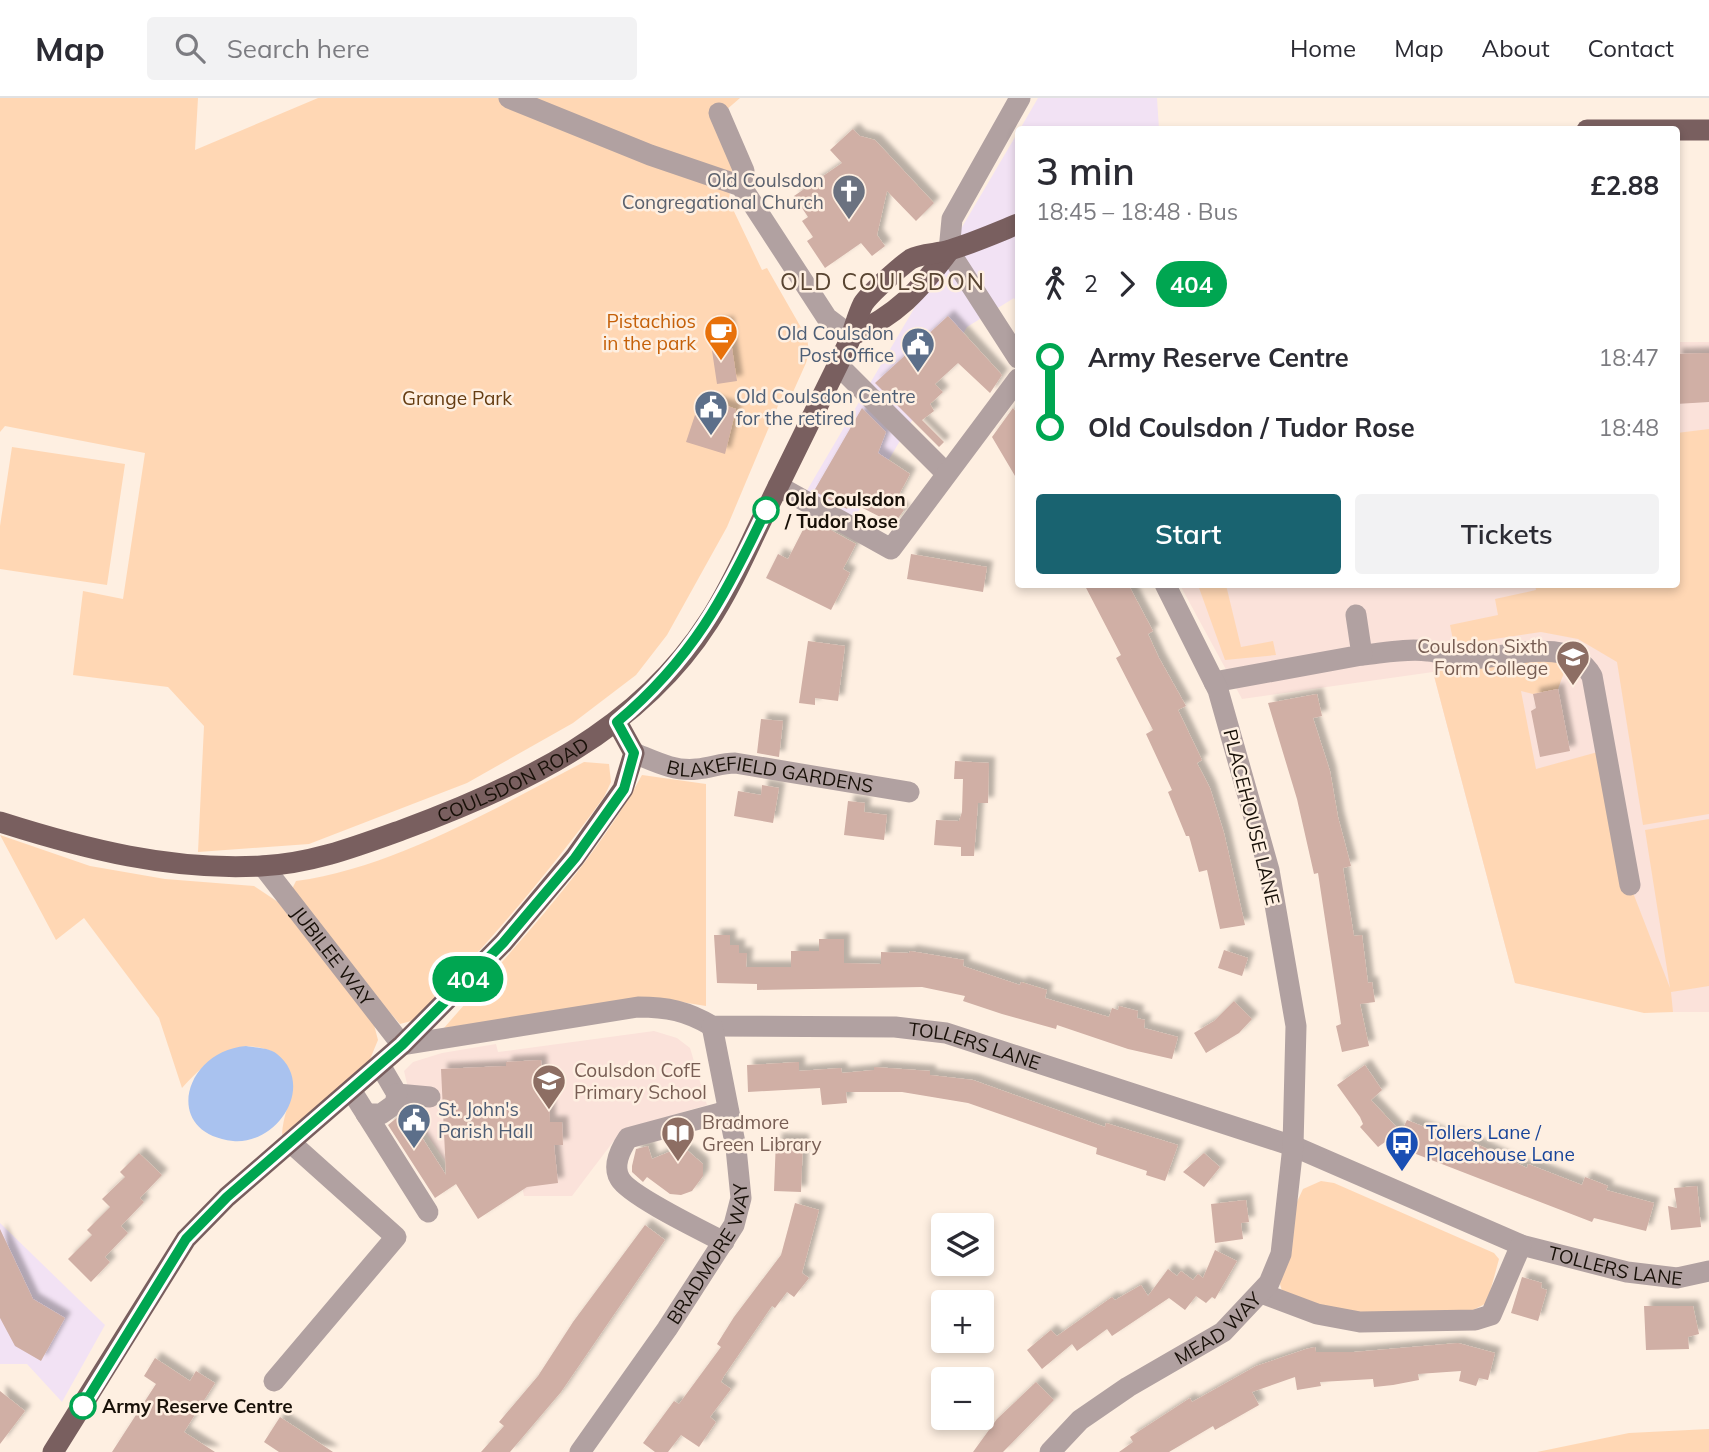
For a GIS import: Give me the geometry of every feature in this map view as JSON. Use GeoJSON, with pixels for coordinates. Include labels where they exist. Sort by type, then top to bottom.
{"type":"FeatureCollection","features":[{"type":"Feature","properties":{"kind":"main road"},"geometry":{"type":"LineString","coordinates":[[1680,130],[1709,130]]}},
{"type":"Feature","properties":{"kind":"main road","name":"COULSDON ROAD"},"geometry":{"type":"LineString","coordinates":[[0,822],[63,842],[157,862],[212,867],[263,866],[310,861],[468,806],[555,762],[617,722],[648,696],[709,622],[851,336],[864,302],[913,258],[948,251],[1015,225]]}},
{"type":"Feature","properties":{"kind":"main road"},"geometry":{"type":"LineString","coordinates":[[53,1452],[186,1239],[227,1197],[402,1045],[503,943],[575,858],[624,789],[634,753],[617,722]]}},
{"type":"Feature","properties":{"kind":"street"},"geometry":{"type":"LineString","coordinates":[[509,98],[650,155],[741,186],[827,318],[851,336]]}},
{"type":"Feature","properties":{"kind":"street"},"geometry":{"type":"LineString","coordinates":[[1015,353],[948,251],[952,219],[1020,98]]}},
{"type":"Feature","properties":{"kind":"street"},"geometry":{"type":"LineString","coordinates":[[719,114],[744,171],[741,186]]}},
{"type":"Feature","properties":{"kind":"street"},"geometry":{"type":"LineString","coordinates":[[837,364],[946,473]]}},
{"type":"Feature","properties":{"kind":"street"},"geometry":{"type":"LineString","coordinates":[[778,486],[896,554],[946,473],[1015,383]]}},
{"type":"Feature","properties":{"kind":"street","name":"PLACEHOUSE LANE"},"geometry":{"type":"LineString","coordinates":[[1167,588],[1214,682],[1269,870],[1296,1026],[1293,1146]]}},
{"type":"Feature","properties":{"kind":"street"},"geometry":{"type":"LineString","coordinates":[[1356,615],[1362,655]]}},
{"type":"Feature","properties":{"kind":"street"},"geometry":{"type":"LineString","coordinates":[[1214,682],[1362,655],[1426,650],[1455,659],[1533,651],[1556,652],[1576,658],[1586,666],[1592,676],[1630,885]]}},
{"type":"Feature","properties":{"kind":"street","name":"BLAKEFIELD GARDENS"},"geometry":{"type":"LineString","coordinates":[[634,753],[675,768],[699,769],[717,763],[735,763],[909,792]]}},
{"type":"Feature","properties":{"kind":"street","name":"JUBILEE WAY"},"geometry":{"type":"LineString","coordinates":[[263,866],[402,1045]]}},
{"type":"Feature","properties":{"kind":"street","name":"TOLLERS LANE"},"geometry":{"type":"LineString","coordinates":[[402,1045],[638,1007],[665,1007],[688,1012],[712,1026],[895,1027],[946,1033],[1293,1146],[1521,1245],[1627,1272],[1676,1278],[1709,1271]]}},
{"type":"Feature","properties":{"kind":"street","name":"BRADMORE WAY"},"geometry":{"type":"LineString","coordinates":[[580,1452],[667,1329],[734,1225],[741,1198],[729,1111],[712,1026]]}},
{"type":"Feature","properties":{"kind":"street"},"geometry":{"type":"LineString","coordinates":[[366,1114],[381,1114],[395,1104],[397,1094],[380,1065]]}},
{"type":"Feature","properties":{"kind":"street"},"geometry":{"type":"LineString","coordinates":[[351,1090],[428,1212]]}},
{"type":"Feature","properties":{"kind":"street"},"geometry":{"type":"LineString","coordinates":[[397,1094],[430,1097]]}},
{"type":"Feature","properties":{"kind":"street"},"geometry":{"type":"LineString","coordinates":[[724,1242],[633,1192],[619,1179],[617,1163],[619,1151],[628,1139],[729,1111]]}},
{"type":"Feature","properties":{"kind":"street"},"geometry":{"type":"LineString","coordinates":[[274,1381],[396,1237],[291,1143]]}},
{"type":"Feature","properties":{"kind":"street","name":"MEAD WAY"},"geometry":{"type":"LineString","coordinates":[[1050,1452],[1080,1420],[1128,1387],[1223,1332],[1269,1283],[1281,1254],[1293,1146]]}},
{"type":"Feature","properties":{"kind":"street","name":"TOLLERS LANE"},"geometry":{"type":"LineString","coordinates":[[1261,1293],[1317,1314],[1360,1322],[1475,1320],[1491,1315],[1521,1245]]}},
{"type":"Feature","properties":{"kind":"shaded area"},"geometry":{"type":"Polygon","coordinates":[[[1038,98],[1157,98],[1159,126],[1022,126],[1038,98]]]}},
{"type":"Feature","properties":{"kind":"shaded area"},"geometry":{"type":"Polygon","coordinates":[[[1015,137],[1015,300],[967,327],[848,529],[799,504],[1015,137]]]}},
{"type":"Feature","properties":{"kind":"shaded area","name":"Coulsdon Sixth Form College"},"geometry":{"type":"Polygon","coordinates":[[[1680,342],[1709,342],[1709,1012],[1644,1012],[1515,983],[1433,672],[1242,699],[1182,588],[1680,588],[1680,342]]]}},
{"type":"Feature","properties":{"kind":"shaded area","name":"Coulsdon CofE Primary School"},"geometry":{"type":"Polygon","coordinates":[[[654,1031],[677,1038],[690,1048],[707,1105],[622,1130],[572,1196],[524,1196],[518,1166],[464,1188],[415,1118],[404,1071],[413,1062],[442,1053],[496,1044],[498,1052],[654,1031]]]}},
{"type":"Feature","properties":{"kind":"shaded area"},"geometry":{"type":"Polygon","coordinates":[[[0,1223],[105,1325],[62,1402],[27,1364],[0,1364],[0,1223]]]}},
{"type":"Feature","properties":{"kind":"green space","name":"Grange Park"},"geometry":{"type":"Polygon","coordinates":[[[0,98],[198,98],[195,150],[318,98],[740,98],[725,111],[732,168],[729,201],[762,270],[767,268],[807,338],[809,352],[793,392],[785,389],[727,527],[667,635],[636,675],[573,723],[467,783],[309,844],[198,852],[204,726],[168,687],[73,675],[83,591],[123,599],[145,453],[5,426],[0,432],[0,98]]]}},
{"type":"Feature","properties":{"kind":"green space"},"geometry":{"type":"Polygon","coordinates":[[[1709,429],[1709,814],[1643,825],[1617,662],[1578,639],[1541,632],[1454,645],[1450,625],[1498,615],[1495,599],[1536,588],[1680,588],[1680,433],[1709,429]]]}},
{"type":"Feature","properties":{"kind":"green space"},"geometry":{"type":"Polygon","coordinates":[[[12,447],[125,464],[107,585],[0,569],[0,526],[12,447]]]}},
{"type":"Feature","properties":{"kind":"green space"},"geometry":{"type":"Polygon","coordinates":[[[1199,588],[1227,588],[1241,647],[1273,641],[1276,655],[1225,660],[1199,588]]]}},
{"type":"Feature","properties":{"kind":"green space"},"geometry":{"type":"Polygon","coordinates":[[[1533,651],[1570,656],[1558,689],[1533,694],[1521,691],[1536,769],[1605,750],[1630,885],[1670,988],[1645,830],[1709,819],[1709,986],[1671,992],[1673,1012],[1644,1013],[1515,983],[1433,672],[1435,665],[1533,651]]]}},
{"type":"Feature","properties":{"kind":"green space"},"geometry":{"type":"Polygon","coordinates":[[[584,762],[609,764],[611,782],[604,797],[537,884],[465,966],[415,1020],[400,1024],[341,957],[292,889],[296,881],[333,874],[408,849],[444,834],[584,762]]]}},
{"type":"Feature","properties":{"kind":"green space"},"geometry":{"type":"Polygon","coordinates":[[[642,775],[706,784],[706,1006],[650,997],[444,1028],[575,875],[599,843],[642,775]]]}},
{"type":"Feature","properties":{"kind":"green space"},"geometry":{"type":"Polygon","coordinates":[[[0,835],[90,866],[165,879],[254,886],[278,902],[373,1021],[378,1040],[368,1064],[282,1135],[290,1097],[289,1071],[271,1051],[257,1047],[233,1049],[211,1060],[182,1088],[159,1018],[84,918],[56,940],[0,835]]]}},
{"type":"Feature","properties":{"kind":"green space"},"geometry":{"type":"Polygon","coordinates":[[[1321,1181],[1334,1183],[1494,1253],[1499,1259],[1487,1303],[1471,1311],[1353,1313],[1327,1309],[1282,1291],[1280,1284],[1295,1206],[1303,1189],[1321,1181]]]}},
{"type":"Feature","properties":{"kind":"green space"},"geometry":{"type":"Polygon","coordinates":[[[1709,1429],[1709,1452],[1537,1452],[1629,1433],[1709,1429]]]}},
{"type":"Feature","properties":{"kind":"water"},"geometry":{"type":"Polygon","coordinates":[[[246,1046],[274,1052],[288,1067],[293,1081],[292,1096],[286,1111],[277,1123],[249,1140],[233,1141],[210,1135],[196,1123],[189,1109],[189,1092],[196,1076],[208,1062],[225,1051],[246,1046]]]}},
{"type":"Feature","properties":{"kind":"building"},"geometry":{"type":"Polygon","coordinates":[[[853,129],[860,136],[875,140],[934,203],[916,221],[887,191],[877,235],[885,246],[872,256],[861,243],[825,268],[807,241],[813,237],[802,221],[808,217],[794,196],[842,163],[830,150],[853,129]]]}},
{"type":"Feature","properties":{"kind":"building"},"geometry":{"type":"Polygon","coordinates":[[[948,316],[1002,375],[990,393],[958,363],[935,384],[943,392],[930,404],[934,411],[922,420],[944,442],[939,447],[875,383],[948,316]]]}},
{"type":"Feature","properties":{"kind":"building"},"geometry":{"type":"Polygon","coordinates":[[[728,322],[737,381],[717,384],[708,324],[728,322]]]}},
{"type":"Feature","properties":{"kind":"building"},"geometry":{"type":"Polygon","coordinates":[[[1709,353],[1709,402],[1680,404],[1680,354],[1709,353]]]}},
{"type":"Feature","properties":{"kind":"building"},"geometry":{"type":"Polygon","coordinates":[[[713,401],[736,409],[725,454],[686,442],[695,415],[707,419],[713,401]]]}},
{"type":"Feature","properties":{"kind":"building"},"geometry":{"type":"Polygon","coordinates":[[[862,408],[886,432],[878,453],[910,474],[894,504],[904,510],[894,524],[851,502],[847,509],[814,491],[862,408]]]}},
{"type":"Feature","properties":{"kind":"building"},"geometry":{"type":"Polygon","coordinates":[[[1013,408],[1015,476],[992,437],[1013,408]]]}},
{"type":"Feature","properties":{"kind":"building"},"geometry":{"type":"Polygon","coordinates":[[[809,518],[856,544],[843,569],[850,573],[831,610],[766,578],[778,554],[788,559],[809,518]]]}},
{"type":"Feature","properties":{"kind":"building"},"geometry":{"type":"Polygon","coordinates":[[[911,554],[987,567],[983,592],[907,579],[911,554]]]}},
{"type":"Feature","properties":{"kind":"building"},"geometry":{"type":"Polygon","coordinates":[[[1086,588],[1130,588],[1153,631],[1148,634],[1186,706],[1178,710],[1202,760],[1197,763],[1210,788],[1224,833],[1245,925],[1220,929],[1207,870],[1199,872],[1189,836],[1186,836],[1168,792],[1172,790],[1146,734],[1153,730],[1116,658],[1121,655],[1086,588]]]}},
{"type":"Feature","properties":{"kind":"building"},"geometry":{"type":"Polygon","coordinates":[[[808,641],[845,646],[838,701],[815,698],[815,705],[799,703],[808,641]]]}},
{"type":"Feature","properties":{"kind":"building"},"geometry":{"type":"Polygon","coordinates":[[[1558,689],[1570,751],[1540,757],[1531,711],[1536,708],[1533,694],[1558,689]]]}},
{"type":"Feature","properties":{"kind":"building"},"geometry":{"type":"Polygon","coordinates":[[[1317,694],[1322,716],[1313,718],[1330,771],[1338,817],[1351,866],[1343,868],[1354,936],[1362,935],[1368,983],[1372,982],[1375,1002],[1360,1004],[1369,1046],[1342,1052],[1336,1026],[1341,1024],[1318,873],[1314,874],[1297,799],[1268,703],[1317,694]]]}},
{"type":"Feature","properties":{"kind":"building"},"geometry":{"type":"Polygon","coordinates":[[[761,719],[783,721],[779,757],[757,753],[761,719]]]}},
{"type":"Feature","properties":{"kind":"building"},"geometry":{"type":"Polygon","coordinates":[[[955,761],[989,763],[988,803],[978,803],[974,856],[961,856],[961,847],[934,845],[936,820],[959,821],[962,812],[963,779],[954,779],[955,761]]]}},
{"type":"Feature","properties":{"kind":"building"},"geometry":{"type":"Polygon","coordinates":[[[762,785],[779,788],[773,823],[734,816],[738,791],[761,795],[762,785]]]}},
{"type":"Feature","properties":{"kind":"building"},"geometry":{"type":"Polygon","coordinates":[[[848,801],[865,803],[864,812],[887,815],[884,840],[844,835],[848,801]]]}},
{"type":"Feature","properties":{"kind":"building"},"geometry":{"type":"Polygon","coordinates":[[[714,935],[730,935],[730,945],[739,945],[739,953],[747,953],[746,967],[791,967],[791,951],[819,951],[819,939],[844,939],[844,963],[881,964],[881,952],[910,951],[964,960],[963,966],[1020,985],[1021,982],[1047,990],[1045,998],[1109,1017],[1112,1008],[1118,1010],[1119,1006],[1138,1011],[1137,1018],[1145,1020],[1144,1028],[1178,1037],[1172,1059],[1128,1049],[1057,1025],[1056,1029],[1002,1014],[963,1001],[965,996],[922,987],[757,990],[757,984],[717,983],[714,935]]]}},
{"type":"Feature","properties":{"kind":"building"},"geometry":{"type":"Polygon","coordinates":[[[1224,950],[1248,958],[1242,976],[1218,968],[1224,950]]]}},
{"type":"Feature","properties":{"kind":"building"},"geometry":{"type":"Polygon","coordinates":[[[1234,1001],[1252,1019],[1239,1033],[1206,1053],[1194,1033],[1214,1021],[1234,1001]]]}},
{"type":"Feature","properties":{"kind":"building"},"geometry":{"type":"Polygon","coordinates":[[[541,1060],[542,1079],[548,1079],[550,1122],[562,1122],[563,1145],[554,1145],[558,1183],[527,1187],[478,1219],[456,1184],[435,1198],[388,1125],[405,1111],[446,1175],[441,1069],[506,1066],[506,1062],[541,1060]]]}},
{"type":"Feature","properties":{"kind":"building"},"geometry":{"type":"Polygon","coordinates":[[[799,1062],[799,1071],[841,1068],[842,1073],[874,1070],[874,1067],[930,1071],[930,1075],[973,1080],[1105,1127],[1106,1123],[1178,1145],[1165,1181],[1146,1175],[1147,1171],[1096,1154],[1097,1148],[968,1103],[902,1092],[846,1092],[847,1103],[822,1105],[820,1088],[748,1092],[747,1065],[799,1062]]]}},
{"type":"Feature","properties":{"kind":"building"},"geometry":{"type":"Polygon","coordinates":[[[1365,1065],[1382,1090],[1371,1100],[1401,1132],[1407,1120],[1452,1138],[1454,1133],[1527,1168],[1528,1164],[1582,1185],[1585,1177],[1608,1186],[1606,1190],[1654,1203],[1646,1231],[1594,1218],[1592,1222],[1385,1142],[1378,1147],[1360,1127],[1363,1124],[1360,1117],[1337,1085],[1365,1065]]]}},
{"type":"Feature","properties":{"kind":"building"},"geometry":{"type":"Polygon","coordinates":[[[776,1139],[803,1140],[801,1192],[774,1191],[776,1139]]]}},
{"type":"Feature","properties":{"kind":"building"},"geometry":{"type":"Polygon","coordinates":[[[648,1146],[652,1159],[676,1149],[688,1151],[703,1164],[703,1176],[692,1191],[681,1195],[670,1194],[647,1177],[643,1182],[632,1172],[636,1149],[648,1146]]]}},
{"type":"Feature","properties":{"kind":"building"},"geometry":{"type":"Polygon","coordinates":[[[139,1153],[162,1175],[140,1198],[144,1202],[121,1226],[128,1233],[105,1257],[110,1262],[91,1282],[68,1259],[92,1235],[87,1230],[110,1207],[102,1199],[125,1177],[120,1172],[139,1153]]]}},
{"type":"Feature","properties":{"kind":"building"},"geometry":{"type":"Polygon","coordinates":[[[1204,1153],[1220,1167],[1204,1187],[1183,1172],[1204,1153]]]}},
{"type":"Feature","properties":{"kind":"building"},"geometry":{"type":"Polygon","coordinates":[[[1697,1186],[1701,1227],[1671,1230],[1668,1206],[1677,1208],[1674,1188],[1697,1186]]]}},
{"type":"Feature","properties":{"kind":"building"},"geometry":{"type":"Polygon","coordinates":[[[1246,1200],[1249,1222],[1241,1223],[1243,1239],[1215,1243],[1211,1204],[1246,1200]]]}},
{"type":"Feature","properties":{"kind":"building"},"geometry":{"type":"Polygon","coordinates":[[[795,1203],[819,1210],[802,1273],[809,1278],[794,1297],[787,1292],[775,1308],[772,1306],[724,1376],[721,1382],[731,1389],[710,1417],[716,1422],[699,1447],[681,1435],[668,1452],[655,1452],[643,1443],[674,1401],[679,1404],[721,1347],[717,1344],[734,1317],[781,1255],[795,1203]]]}},
{"type":"Feature","properties":{"kind":"building"},"geometry":{"type":"Polygon","coordinates":[[[645,1225],[665,1240],[561,1392],[510,1452],[481,1452],[504,1426],[499,1422],[538,1376],[573,1322],[645,1225]]]}},
{"type":"Feature","properties":{"kind":"building"},"geometry":{"type":"Polygon","coordinates":[[[0,1229],[33,1299],[65,1318],[41,1361],[15,1346],[0,1318],[0,1229]]]}},
{"type":"Feature","properties":{"kind":"building"},"geometry":{"type":"Polygon","coordinates":[[[1215,1250],[1237,1261],[1215,1299],[1212,1297],[1206,1303],[1196,1296],[1185,1310],[1169,1298],[1112,1336],[1107,1329],[1077,1351],[1072,1344],[1042,1369],[1027,1350],[1051,1330],[1057,1336],[1112,1297],[1115,1300],[1141,1285],[1148,1296],[1168,1269],[1177,1276],[1181,1271],[1193,1280],[1198,1274],[1203,1278],[1215,1250]]]}},
{"type":"Feature","properties":{"kind":"building"},"geometry":{"type":"Polygon","coordinates":[[[1522,1277],[1542,1283],[1541,1288],[1547,1290],[1538,1321],[1511,1313],[1522,1277]]]}},
{"type":"Feature","properties":{"kind":"building"},"geometry":{"type":"Polygon","coordinates":[[[1644,1306],[1693,1306],[1699,1334],[1688,1337],[1689,1349],[1646,1350],[1644,1306]]]}},
{"type":"Feature","properties":{"kind":"building"},"geometry":{"type":"Polygon","coordinates":[[[1458,1343],[1495,1353],[1488,1380],[1479,1378],[1476,1386],[1459,1381],[1461,1371],[1418,1374],[1419,1380],[1393,1385],[1374,1387],[1373,1379],[1320,1382],[1321,1386],[1297,1390],[1295,1377],[1252,1392],[1259,1405],[1215,1430],[1213,1426],[1169,1452],[1119,1452],[1133,1442],[1130,1437],[1190,1398],[1192,1402],[1256,1366],[1306,1349],[1315,1347],[1316,1352],[1354,1352],[1458,1343]]]}},
{"type":"Feature","properties":{"kind":"building"},"geometry":{"type":"Polygon","coordinates":[[[155,1358],[190,1381],[196,1371],[215,1383],[184,1432],[215,1452],[112,1452],[156,1384],[144,1376],[155,1358]]]}},
{"type":"Feature","properties":{"kind":"building"},"geometry":{"type":"Polygon","coordinates":[[[1036,1382],[1054,1400],[1003,1452],[973,1452],[989,1430],[994,1430],[997,1419],[1036,1382]]]}},
{"type":"Feature","properties":{"kind":"building"},"geometry":{"type":"Polygon","coordinates":[[[0,1391],[25,1411],[0,1444],[0,1391]]]}},
{"type":"Feature","properties":{"kind":"building"},"geometry":{"type":"Polygon","coordinates":[[[280,1417],[333,1452],[279,1452],[264,1442],[280,1417]]]}},
{"type":"Feature","properties":{"kind":"bus line","name":"404"},"geometry":{"type":"LineString","coordinates":[[83,1406],[186,1239],[227,1197],[402,1045],[503,943],[575,858],[624,789],[634,753],[617,722],[648,696],[687,652],[709,622],[766,510]]}},
{"type":"Feature","properties":{"kind":"place","name":"Old Coulsdon Congregational Church"},"geometry":{"type":"Point","coordinates":[849,221]}},
{"type":"Feature","properties":{"kind":"place","name":"Pistachios in the park"},"geometry":{"type":"Point","coordinates":[721,362]}},
{"type":"Feature","properties":{"kind":"place","name":"Old Coulsdon Post Office"},"geometry":{"type":"Point","coordinates":[918,374]}},
{"type":"Feature","properties":{"kind":"place","name":"Old Coulsdon Centre for the retired"},"geometry":{"type":"Point","coordinates":[711,437]}},
{"type":"Feature","properties":{"kind":"place","name":"Old Coulsdon / Tudor Rose"},"geometry":{"type":"Point","coordinates":[766,510]}},
{"type":"Feature","properties":{"kind":"place","name":"Coulsdon Sixth Form College"},"geometry":{"type":"Point","coordinates":[1573,687]}},
{"type":"Feature","properties":{"kind":"place","name":"Coulsdon CofE Primary School"},"geometry":{"type":"Point","coordinates":[549,1111]}},
{"type":"Feature","properties":{"kind":"place","name":"St. John's Parish Hall"},"geometry":{"type":"Point","coordinates":[414,1150]}},
{"type":"Feature","properties":{"kind":"place","name":"Bradmore Green Library"},"geometry":{"type":"Point","coordinates":[678,1163]}},
{"type":"Feature","properties":{"kind":"place","name":"Tollers Lane / Placehouse Lane"},"geometry":{"type":"Point","coordinates":[1402,1173]}},
{"type":"Feature","properties":{"kind":"place","name":"Army Reserve Centre"},"geometry":{"type":"Point","coordinates":[83,1406]}},
{"type":"Feature","properties":{"kind":"district","name":"OLD COULSDON"},"geometry":{"type":"Point","coordinates":[883,282]}}]}
